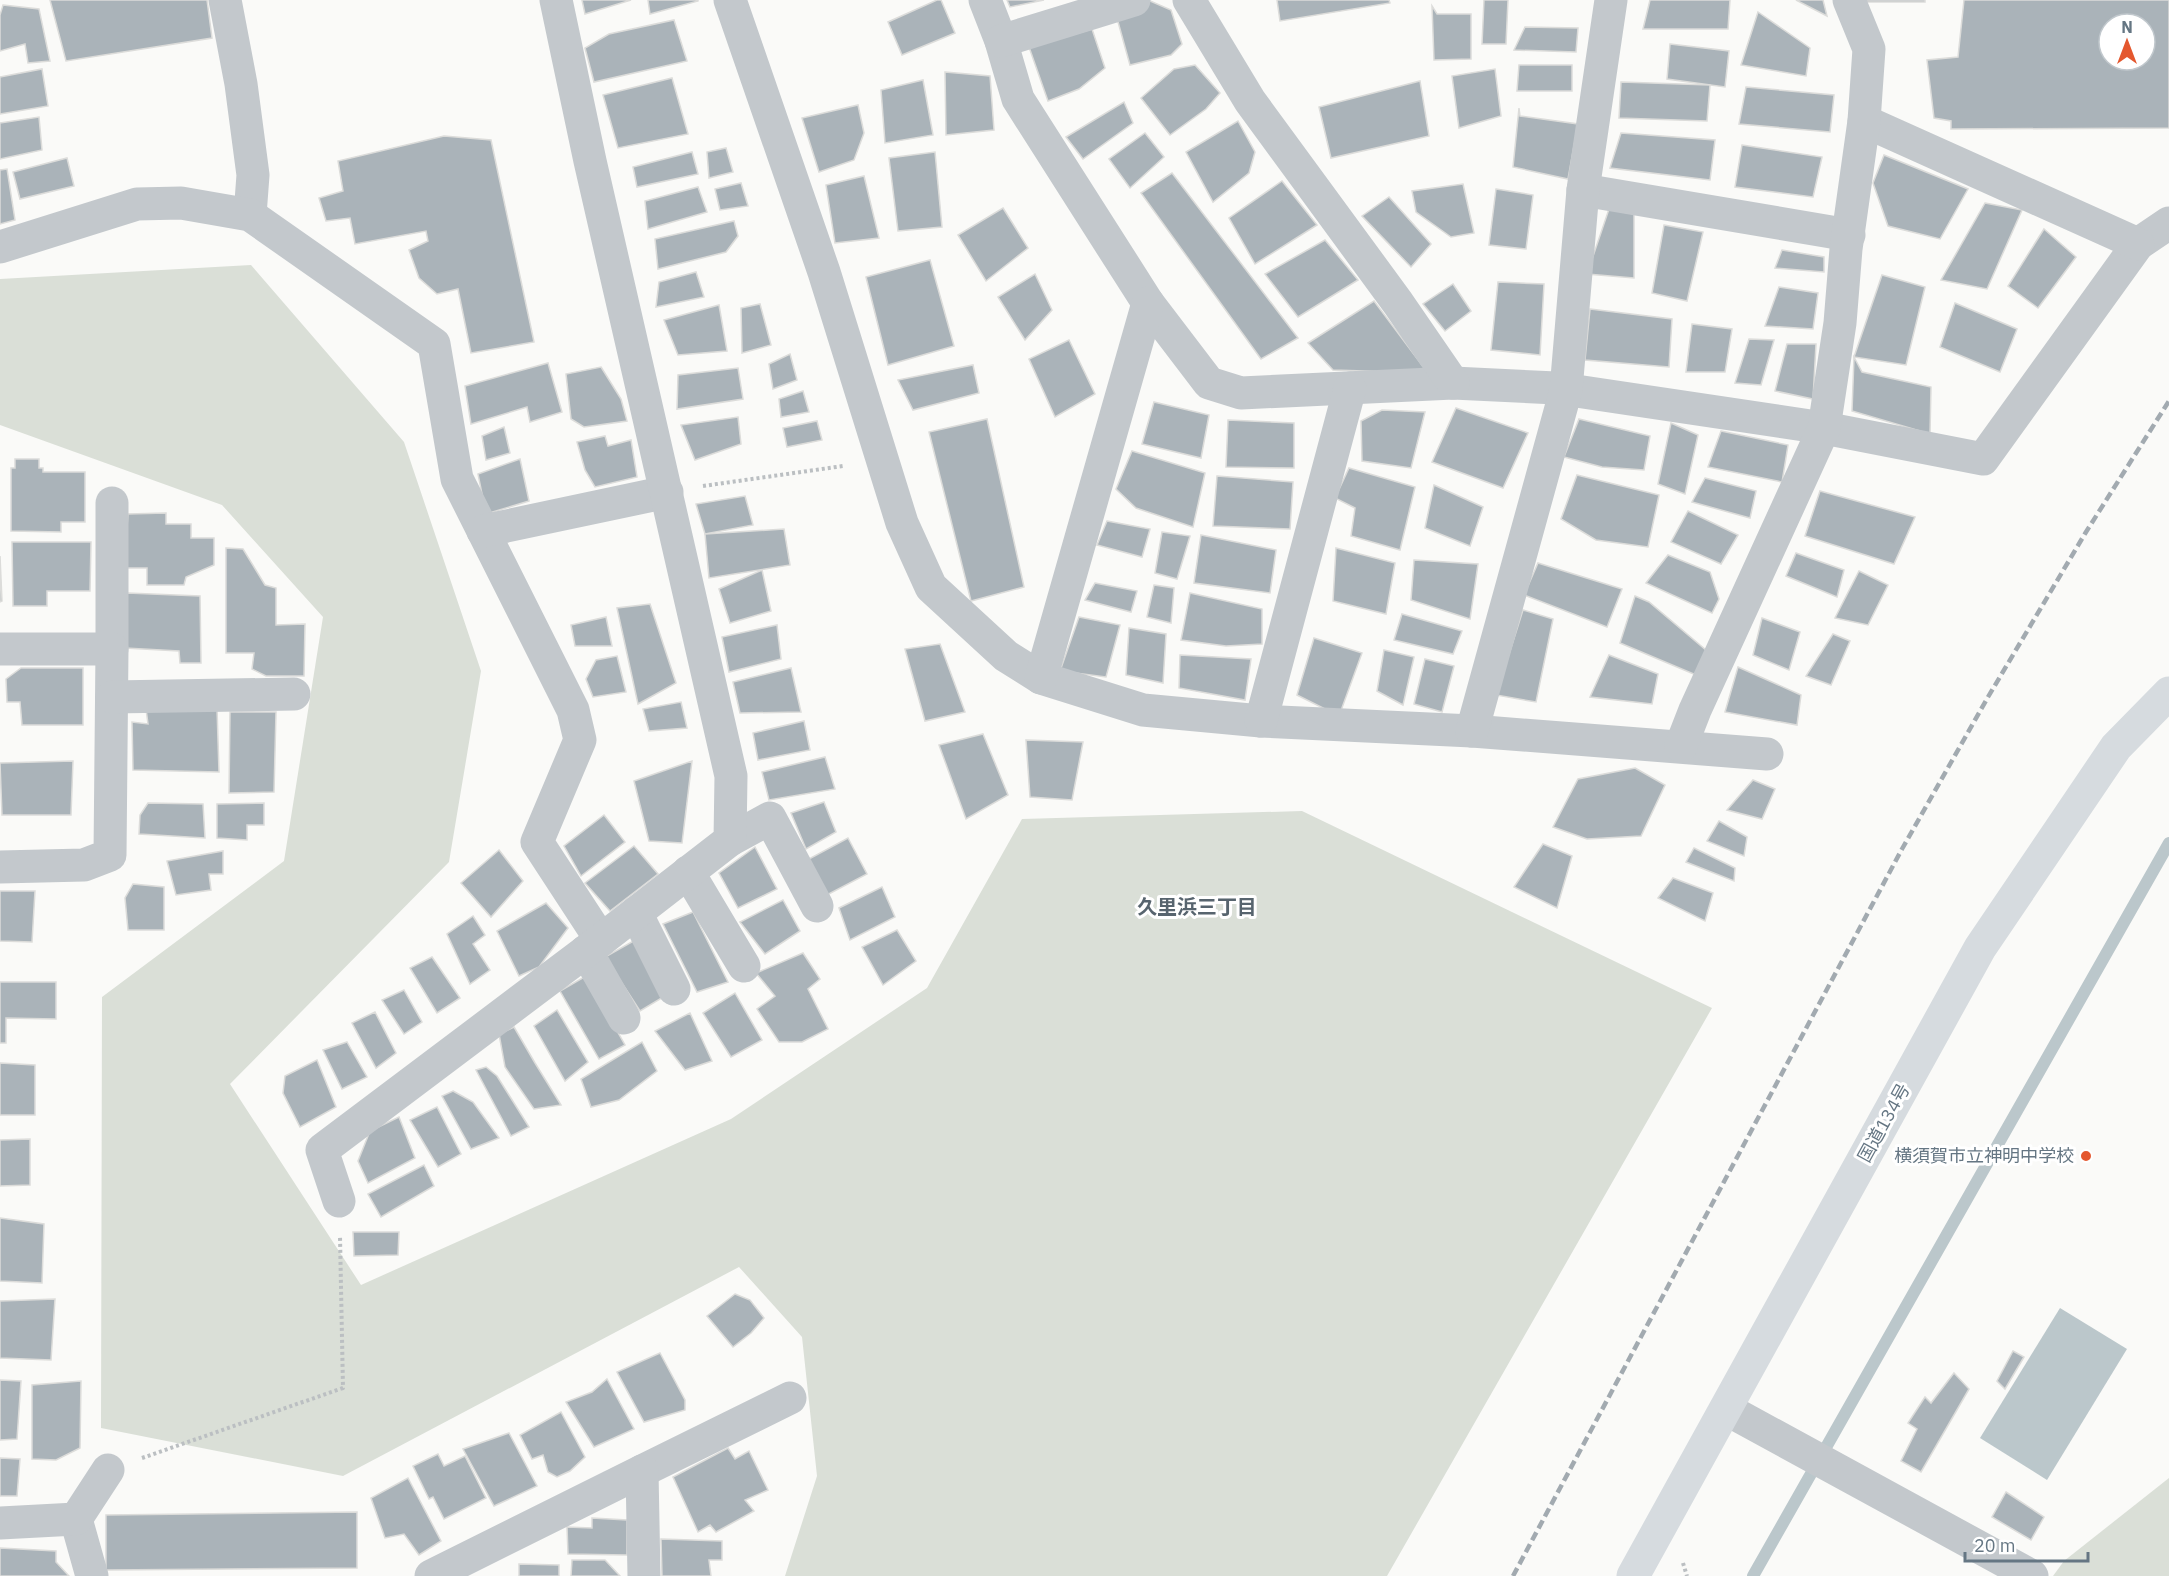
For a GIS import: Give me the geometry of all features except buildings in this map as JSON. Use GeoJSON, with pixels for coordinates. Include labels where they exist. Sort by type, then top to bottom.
{"type":"FeatureCollection","features":[{"type":"Feature","properties":{"kind":"highway","name":"国道134号"},"geometry":{"type":"LineString","coordinates":[[1633,1576],[1736,1415],[1980,948],[2116,747],[2169,693]]}},
{"type":"Feature","properties":{"kind":"street"},"geometry":{"type":"LineString","coordinates":[[225,0],[241,84],[253,175],[250,215]]}},
{"type":"Feature","properties":{"kind":"street"},"geometry":{"type":"LineString","coordinates":[[556,0],[590,161],[731,776],[730,840]]}},
{"type":"Feature","properties":{"kind":"street"},"geometry":{"type":"LineString","coordinates":[[730,0],[824,272],[902,523],[931,587],[1006,656],[1041,678],[1143,710],[1261,721],[1472,731],[1767,754]]}},
{"type":"Feature","properties":{"kind":"street"},"geometry":{"type":"LineString","coordinates":[[985,0],[1018,99],[1149,303],[1209,383],[1241,393],[1453,383],[1566,390],[1824,428],[1983,459],[2138,244],[2169,223]]}},
{"type":"Feature","properties":{"kind":"street"},"geometry":{"type":"LineString","coordinates":[[1000,41],[1134,0]]}},
{"type":"Feature","properties":{"kind":"street"},"geometry":{"type":"LineString","coordinates":[[1189,0],[1250,101],[1398,303],[1453,383]]}},
{"type":"Feature","properties":{"kind":"street"},"geometry":{"type":"LineString","coordinates":[[1472,731],[1566,390],[1583,190],[1611,0]]}},
{"type":"Feature","properties":{"kind":"street"},"geometry":{"type":"LineString","coordinates":[[1681,746],[1700,699],[1824,428],[1840,323],[1864,120],[1869,49],[1849,0]]}},
{"type":"Feature","properties":{"kind":"street"},"geometry":{"type":"LineString","coordinates":[[1864,120],[2138,244]]}},
{"type":"Feature","properties":{"kind":"street"},"geometry":{"type":"LineString","coordinates":[[1583,190],[1849,235]]}},
{"type":"Feature","properties":{"kind":"street"},"geometry":{"type":"LineString","coordinates":[[0,248],[137,204],[182,203],[250,215],[434,344],[457,479],[573,710],[580,740],[537,842],[594,945],[624,1018]]}},
{"type":"Feature","properties":{"kind":"street"},"geometry":{"type":"LineString","coordinates":[[1041,678],[1149,303]]}},
{"type":"Feature","properties":{"kind":"street"},"geometry":{"type":"LineString","coordinates":[[1261,721],[1350,388]]}},
{"type":"Feature","properties":{"kind":"street"},"geometry":{"type":"LineString","coordinates":[[483,531],[667,492]]}},
{"type":"Feature","properties":{"kind":"street"},"geometry":{"type":"LineString","coordinates":[[0,867],[84,865],[110,855],[112,503]]}},
{"type":"Feature","properties":{"kind":"street"},"geometry":{"type":"LineString","coordinates":[[0,649],[112,649]]}},
{"type":"Feature","properties":{"kind":"street"},"geometry":{"type":"LineString","coordinates":[[112,697],[294,694]]}},
{"type":"Feature","properties":{"kind":"street"},"geometry":{"type":"LineString","coordinates":[[339,1201],[322,1150],[730,840],[770,818],[817,906]]}},
{"type":"Feature","properties":{"kind":"street"},"geometry":{"type":"LineString","coordinates":[[688,872],[744,966]]}},
{"type":"Feature","properties":{"kind":"street"},"geometry":{"type":"LineString","coordinates":[[636,913],[674,989]]}},
{"type":"Feature","properties":{"kind":"street"},"geometry":{"type":"LineString","coordinates":[[431,1576],[790,1398]]}},
{"type":"Feature","properties":{"kind":"street"},"geometry":{"type":"LineString","coordinates":[[1736,1415],[2023,1571]]}},
{"type":"Feature","properties":{"kind":"street"},"geometry":{"type":"LineString","coordinates":[[92,1576],[76,1519],[108,1470]]}},
{"type":"Feature","properties":{"kind":"street"},"geometry":{"type":"LineString","coordinates":[[642,1471],[644,1576]]}},
{"type":"Feature","properties":{"kind":"street"},"geometry":{"type":"LineString","coordinates":[[0,1522],[76,1519]]}},
{"type":"Feature","properties":{"kind":"path"},"geometry":{"type":"LineString","coordinates":[[667,492],[843,465],[846,474]]}},
{"type":"Feature","properties":{"kind":"path"},"geometry":{"type":"LineString","coordinates":[[108,1470],[343,1388],[339,1201]]}},
{"type":"Feature","properties":{"kind":"shaded area"},"geometry":{"type":"Polygon","coordinates":[[[251,265],[404,442],[481,671],[449,862],[230,1084],[361,1285],[731,1119],[927,988],[1022,819],[1302,811],[1712,1008],[1387,1576],[785,1576],[817,1476],[802,1337],[739,1267],[343,1476],[101,1428],[102,997],[284,861],[323,617],[222,505],[0,425],[0,279],[251,265]]]}},
{"type":"Feature","properties":{"kind":"shaded area"},"geometry":{"type":"Polygon","coordinates":[[[2060,1308],[2127,1349],[2047,1480],[1980,1438],[2060,1308]]]}},
{"type":"Feature","properties":{"kind":"shaded area"},"geometry":{"type":"Polygon","coordinates":[[[2169,1478],[2169,1576],[2053,1576],[2064,1561],[2169,1478]]]}},
{"type":"Feature","properties":{"kind":"waterway"},"geometry":{"type":"LineString","coordinates":[[1753,1576],[2169,843]]}},
{"type":"Feature","properties":{"kind":"railway"},"geometry":{"type":"LineString","coordinates":[[1513,1576],[1902,849],[1988,697],[2086,532],[2169,401]]}},
{"type":"Feature","properties":{"kind":"place","name":"横須賀市立神明中学校"},"geometry":{"type":"Point","coordinates":[2086,1156]}},
{"type":"Feature","properties":{"kind":"district","name":"久里浜三丁目"},"geometry":{"type":"Point","coordinates":[1197,907]}}]}
